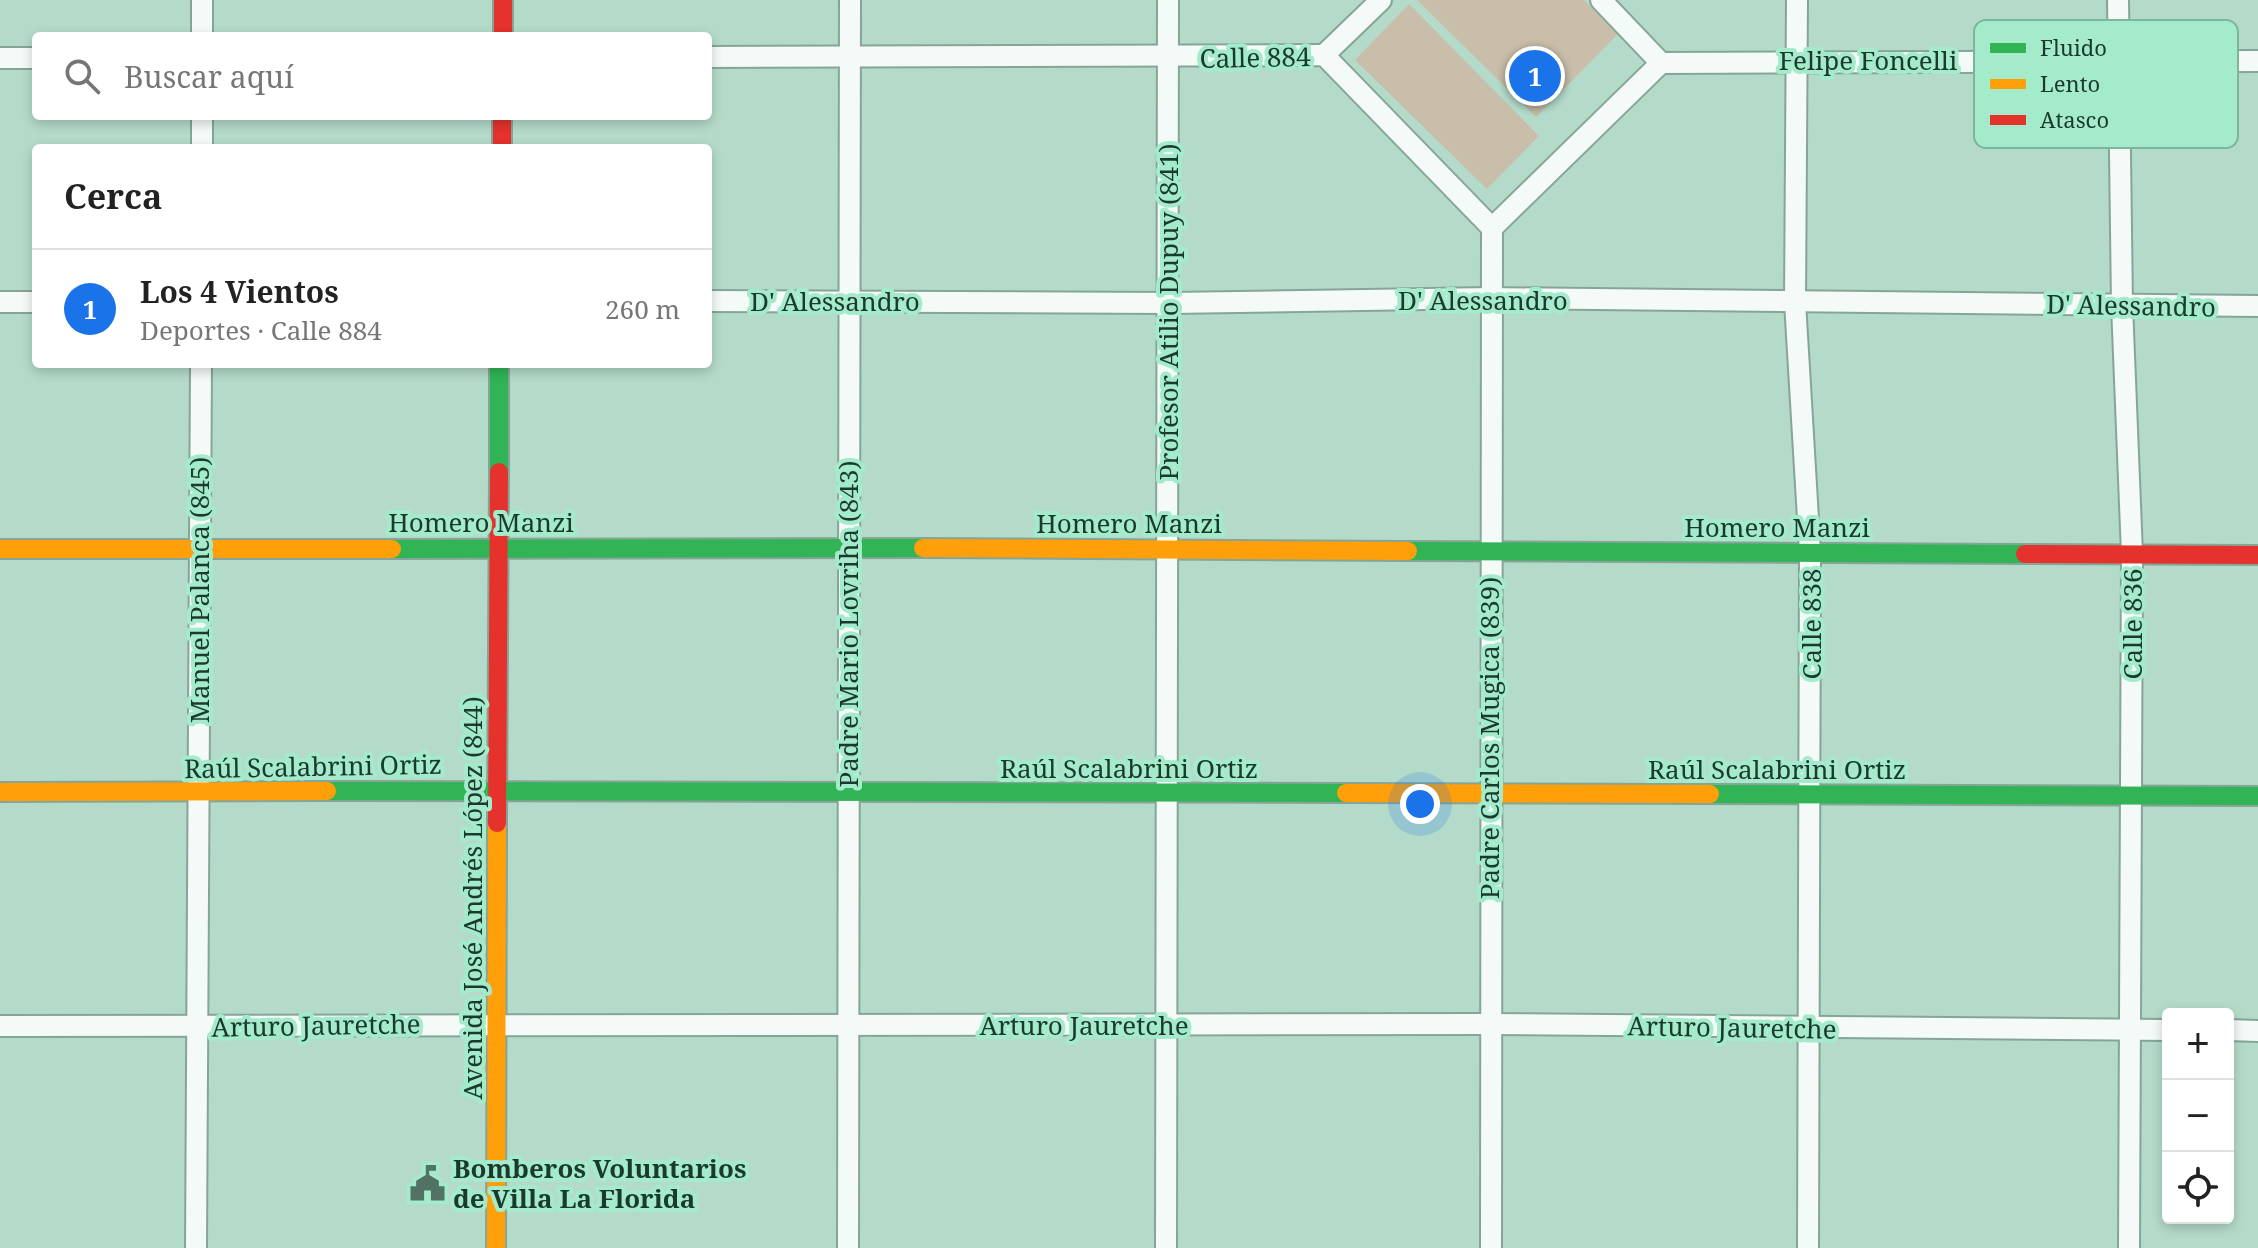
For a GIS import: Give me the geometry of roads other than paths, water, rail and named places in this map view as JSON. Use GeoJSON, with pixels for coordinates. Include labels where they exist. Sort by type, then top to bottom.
{"type":"FeatureCollection","features":[{"type":"Feature","properties":{"kind":"street"},"geometry":{"type":"LineString","coordinates":[[202,0],[202,32]]}},
{"type":"Feature","properties":{"kind":"street"},"geometry":{"type":"LineString","coordinates":[[503,0],[503,32]]}},
{"type":"Feature","properties":{"kind":"street","name":"Padre Mario Lovriha (843)"},"geometry":{"type":"LineString","coordinates":[[848,1248],[850,0]]}},
{"type":"Feature","properties":{"kind":"street","name":"Profesor Atilio Dupuy (841)"},"geometry":{"type":"LineString","coordinates":[[1166,1248],[1170,303],[1168,0]]}},
{"type":"Feature","properties":{"kind":"street"},"geometry":{"type":"LineString","coordinates":[[1324,55],[1381,0]]}},
{"type":"Feature","properties":{"kind":"street"},"geometry":{"type":"LineString","coordinates":[[1492,228],[1661,63],[1601,0]]}},
{"type":"Feature","properties":{"kind":"street","name":"Calle 838"},"geometry":{"type":"LineString","coordinates":[[1797,0],[1795,302],[1810,552],[1808,1248]]}},
{"type":"Feature","properties":{"kind":"street","name":"Calle 836"},"geometry":{"type":"LineString","coordinates":[[2118,0],[2118,20]]}},
{"type":"Feature","properties":{"kind":"street","name":"Calle 884"},"geometry":{"type":"LineString","coordinates":[[712,57],[1167,58],[1324,55],[1492,228]]}},
{"type":"Feature","properties":{"kind":"street"},"geometry":{"type":"LineString","coordinates":[[0,58],[32,58]]}},
{"type":"Feature","properties":{"kind":"street","name":"Felipe Foncelli"},"geometry":{"type":"LineString","coordinates":[[1661,63],[1796,59],[1974,60]]}},
{"type":"Feature","properties":{"kind":"street","name":"Felipe Foncelli"},"geometry":{"type":"LineString","coordinates":[[2238,61],[2258,61]]}},
{"type":"Feature","properties":{"kind":"street"},"geometry":{"type":"LineString","coordinates":[[202,120],[202,144]]}},
{"type":"Feature","properties":{"kind":"street"},"geometry":{"type":"LineString","coordinates":[[502,120],[502,144]]}},
{"type":"Feature","properties":{"kind":"street","name":"Calle 836"},"geometry":{"type":"LineString","coordinates":[[2119,148],[2132,554],[2134,797],[2129,1248]]}},
{"type":"Feature","properties":{"kind":"street","name":"Padre Carlos Mugica (839)"},"geometry":{"type":"LineString","coordinates":[[1491,1248],[1489,298],[1492,228]]}},
{"type":"Feature","properties":{"kind":"street","name":"D' Alessandro"},"geometry":{"type":"LineString","coordinates":[[712,301],[1170,303],[1489,298],[2258,306]]}},
{"type":"Feature","properties":{"kind":"street"},"geometry":{"type":"LineString","coordinates":[[0,302],[32,302]]}},
{"type":"Feature","properties":{"kind":"street","name":"Manuel Palanca (845)"},"geometry":{"type":"LineString","coordinates":[[196,1248],[201,368]]}},
{"type":"Feature","properties":{"kind":"street","name":"Avenida José Andrés López (844)"},"geometry":{"type":"LineString","coordinates":[[496,1248],[499,368]]}},
{"type":"Feature","properties":{"kind":"street","name":"Homero Manzi"},"geometry":{"type":"LineString","coordinates":[[0,549],[198,546],[2258,555]]}},
{"type":"Feature","properties":{"kind":"street","name":"Raúl Scalabrini Ortiz"},"geometry":{"type":"LineString","coordinates":[[0,792],[499,790],[2258,796]]}},
{"type":"Feature","properties":{"kind":"street","name":"Arturo Jauretche"},"geometry":{"type":"LineString","coordinates":[[0,1026],[1490,1024],[2162,1030]]}},
{"type":"Feature","properties":{"kind":"street"},"geometry":{"type":"LineString","coordinates":[[2234,1030],[2258,1031]]}},
{"type":"Feature","properties":{"kind":"place","name":"Los 4 Vientos"},"geometry":{"type":"Point","coordinates":[1535,76]}},
{"type":"Feature","properties":{"kind":"place","name":"Bomberos Voluntarios de Villa La Florida"},"geometry":{"type":"Point","coordinates":[427,1183]}}]}
